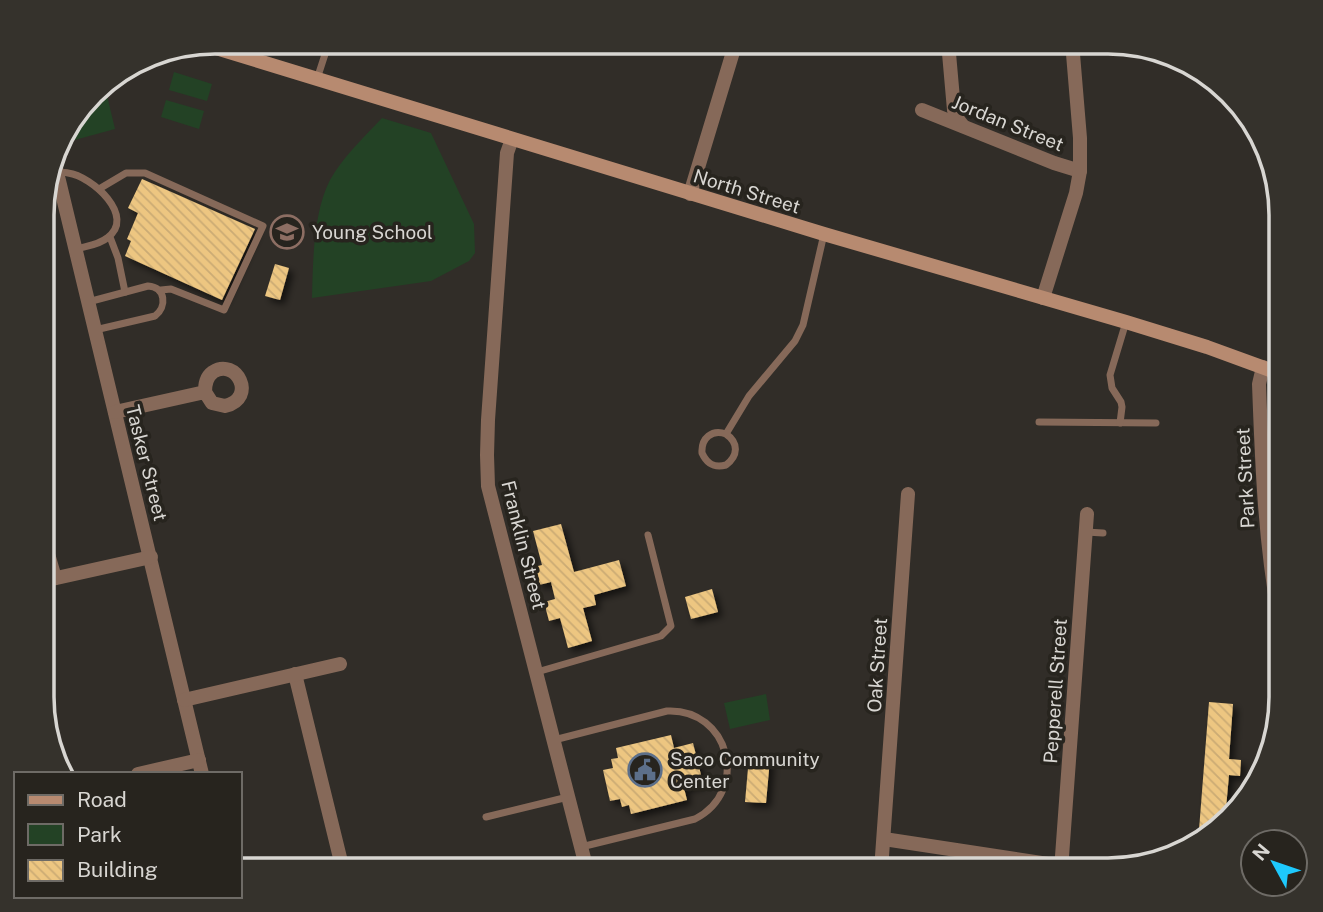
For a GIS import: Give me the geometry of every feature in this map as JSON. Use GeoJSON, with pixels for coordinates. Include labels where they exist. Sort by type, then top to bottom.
{"type":"FeatureCollection","features":[{"type":"Feature","properties":{"kind":"main road","name":"North Street"},"geometry":{"type":"LineString","coordinates":[[235,54],[690,194],[1126,322],[1268,369]]}},
{"type":"Feature","properties":{"kind":"street"},"geometry":{"type":"LineString","coordinates":[[690,194],[732,55]]}},
{"type":"Feature","properties":{"kind":"street"},"geometry":{"type":"LineString","coordinates":[[949,55],[954,110],[963,126]]}},
{"type":"Feature","properties":{"kind":"street"},"geometry":{"type":"LineString","coordinates":[[1043,298],[1076,193],[1080,171],[1073,55]]}},
{"type":"Feature","properties":{"kind":"street","name":"Jordan Street"},"geometry":{"type":"LineString","coordinates":[[922,110],[1080,171]]}},
{"type":"Feature","properties":{"kind":"street","name":"Franklin Street"},"geometry":{"type":"LineString","coordinates":[[512,139],[507,153],[486,455],[488,486],[584,857]]}},
{"type":"Feature","properties":{"kind":"street","name":"Tasker Street"},"geometry":{"type":"LineString","coordinates":[[59,179],[201,767]]}},
{"type":"Feature","properties":{"kind":"street","name":"Park Street"},"geometry":{"type":"LineString","coordinates":[[1263,367],[1259,384],[1268,543]]}},
{"type":"Feature","properties":{"kind":"street"},"geometry":{"type":"LineString","coordinates":[[115,412],[205,392]]}},
{"type":"Feature","properties":{"kind":"street","name":"Oak Street"},"geometry":{"type":"LineString","coordinates":[[882,858],[908,494]]}},
{"type":"Feature","properties":{"kind":"street","name":"Pepperell Street"},"geometry":{"type":"LineString","coordinates":[[1062,858],[1087,514]]}},
{"type":"Feature","properties":{"kind":"street"},"geometry":{"type":"LineString","coordinates":[[55,579],[150,557]]}},
{"type":"Feature","properties":{"kind":"street"},"geometry":{"type":"LineString","coordinates":[[184,701],[340,664]]}},
{"type":"Feature","properties":{"kind":"street"},"geometry":{"type":"LineString","coordinates":[[295,674],[340,857]]}},
{"type":"Feature","properties":{"kind":"street"},"geometry":{"type":"LineString","coordinates":[[156,772],[201,767]]}},
{"type":"Feature","properties":{"kind":"street"},"geometry":{"type":"LineString","coordinates":[[884,839],[999,858]]}},
{"type":"Feature","properties":{"kind":"lane"},"geometry":{"type":"LineString","coordinates":[[317,80],[326,54]]}},
{"type":"Feature","properties":{"kind":"lane"},"geometry":{"type":"LineString","coordinates":[[61,169],[99,188],[110,201],[115,214],[116,225],[110,237],[75,249]]}},
{"type":"Feature","properties":{"kind":"lane"},"geometry":{"type":"LineString","coordinates":[[88,302],[148,286],[161,290],[171,289],[224,310],[263,226],[145,173],[126,173],[99,188]]}},
{"type":"Feature","properties":{"kind":"lane"},"geometry":{"type":"LineString","coordinates":[[726,434],[749,396],[789,349],[803,326],[824,234]]}},
{"type":"Feature","properties":{"kind":"lane"},"geometry":{"type":"LineString","coordinates":[[110,237],[118,258],[125,292]]}},
{"type":"Feature","properties":{"kind":"lane"},"geometry":{"type":"LineString","coordinates":[[95,331],[159,314],[162,304],[161,290]]}},
{"type":"Feature","properties":{"kind":"lane"},"geometry":{"type":"LineString","coordinates":[[1120,423],[1121,402],[1112,388],[1110,375],[1126,322]]}},
{"type":"Feature","properties":{"kind":"lane"},"geometry":{"type":"LineString","coordinates":[[1039,422],[1156,423]]}},
{"type":"Feature","properties":{"kind":"lane"},"geometry":{"type":"LineString","coordinates":[[711,434],[726,434],[736,446],[734,457],[726,465],[714,466],[704,458],[703,442],[711,434]]}},
{"type":"Feature","properties":{"kind":"lane"},"geometry":{"type":"LineString","coordinates":[[1085,532],[1103,533]]}},
{"type":"Feature","properties":{"kind":"lane"},"geometry":{"type":"LineString","coordinates":[[536,672],[661,636],[671,626],[648,535]]}},
{"type":"Feature","properties":{"kind":"lane"},"geometry":{"type":"LineString","coordinates":[[554,740],[677,710],[697,717],[711,727],[726,751],[728,769],[724,788],[714,804],[702,815],[581,847]]}},
{"type":"Feature","properties":{"kind":"lane"},"geometry":{"type":"LineString","coordinates":[[486,817],[568,797]]}},
{"type":"Feature","properties":{"kind":"green space"},"geometry":{"type":"Polygon","coordinates":[[[174,72],[212,84],[207,101],[169,90],[174,72]]]}},
{"type":"Feature","properties":{"kind":"green space"},"geometry":{"type":"Polygon","coordinates":[[[107,96],[115,129],[73,140],[87,117],[107,96]]]}},
{"type":"Feature","properties":{"kind":"green space"},"geometry":{"type":"Polygon","coordinates":[[[166,100],[204,111],[199,129],[161,117],[166,100]]]}},
{"type":"Feature","properties":{"kind":"green space"},"geometry":{"type":"Polygon","coordinates":[[[382,118],[431,133],[474,224],[475,253],[469,261],[431,281],[312,298],[315,238],[324,193],[341,163],[382,118]]]}},
{"type":"Feature","properties":{"kind":"green space"},"geometry":{"type":"Polygon","coordinates":[[[766,694],[770,720],[730,729],[724,703],[766,694]]]}},
{"type":"Feature","properties":{"kind":"building"},"geometry":{"type":"Polygon","coordinates":[[[142,179],[255,229],[222,300],[125,256],[131,241],[127,239],[138,213],[128,208],[142,179]]]}},
{"type":"Feature","properties":{"kind":"building"},"geometry":{"type":"Polygon","coordinates":[[[275,264],[289,268],[280,300],[265,296],[275,264]]]}},
{"type":"Feature","properties":{"kind":"building"},"geometry":{"type":"Polygon","coordinates":[[[561,524],[574,572],[619,560],[626,586],[594,595],[596,605],[583,608],[592,641],[568,648],[560,618],[549,621],[544,602],[555,599],[551,582],[539,585],[534,567],[542,565],[533,531],[561,524]]]}},
{"type":"Feature","properties":{"kind":"building"},"geometry":{"type":"Polygon","coordinates":[[[712,589],[718,612],[691,619],[685,597],[712,589]]]}},
{"type":"Feature","properties":{"kind":"building"},"geometry":{"type":"Polygon","coordinates":[[[1209,702],[1233,704],[1229,759],[1241,760],[1240,776],[1229,775],[1226,806],[1199,829],[1209,702]]]}},
{"type":"Feature","properties":{"kind":"building"},"geometry":{"type":"Polygon","coordinates":[[[671,735],[674,748],[693,743],[703,783],[684,788],[687,800],[631,814],[629,805],[622,807],[620,799],[610,801],[603,770],[613,768],[611,759],[618,758],[616,748],[671,735]]]}},
{"type":"Feature","properties":{"kind":"building"},"geometry":{"type":"Polygon","coordinates":[[[749,757],[770,759],[766,803],[745,802],[749,757]]]}},
{"type":"Feature","properties":{"kind":"place","name":"Young School"},"geometry":{"type":"Point","coordinates":[287,232]}},
{"type":"Feature","properties":{"kind":"place","name":"Saco Community Center"},"geometry":{"type":"Point","coordinates":[645,770]}}]}
